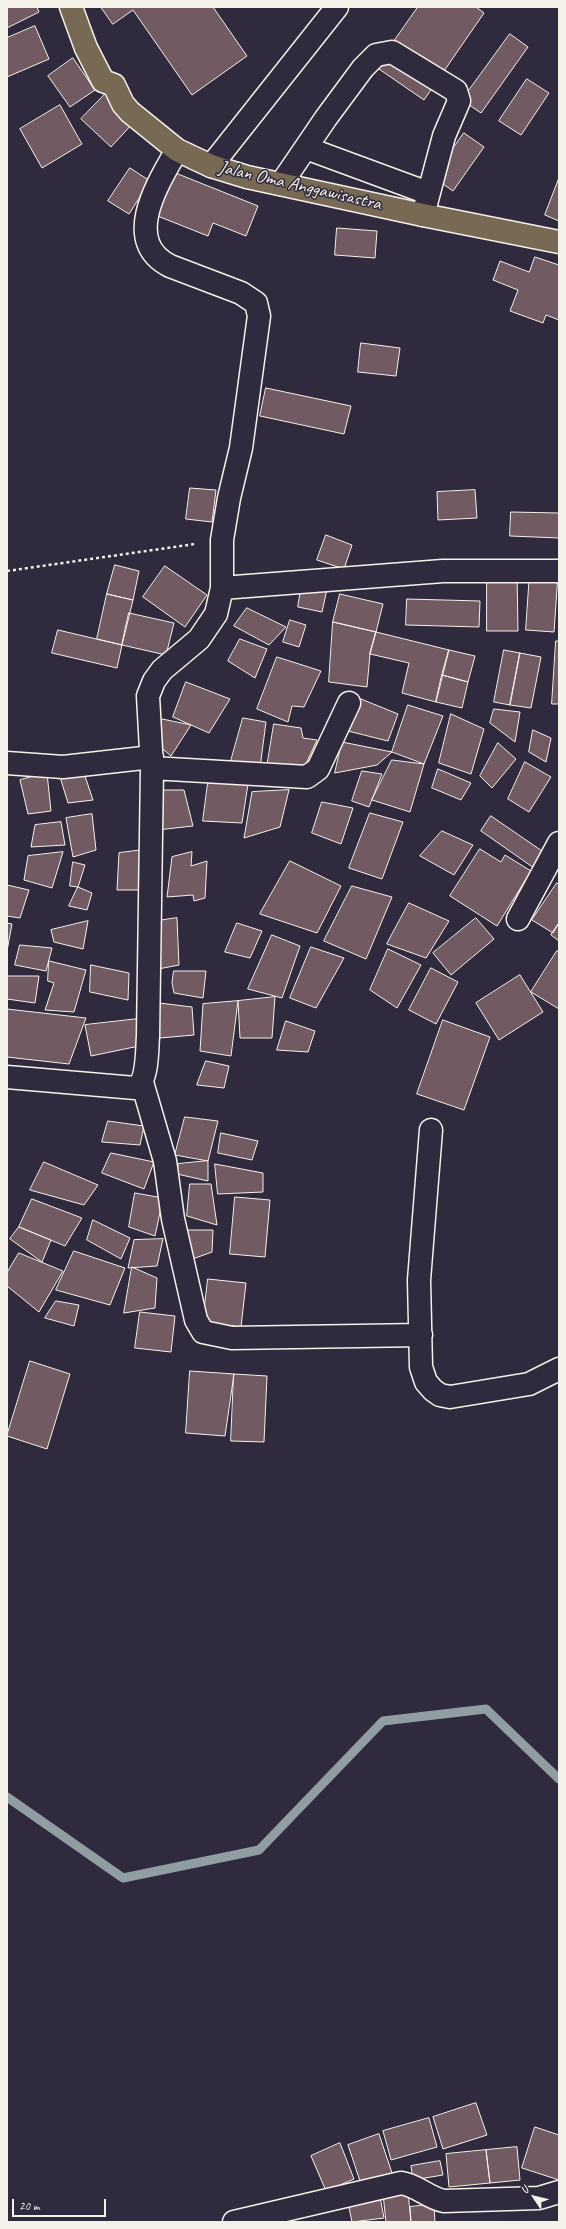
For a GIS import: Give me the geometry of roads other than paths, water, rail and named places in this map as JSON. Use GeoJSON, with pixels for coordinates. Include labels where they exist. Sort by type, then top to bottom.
{"type":"FeatureCollection","features":[{"type":"Feature","properties":{"kind":"main road","name":"Jalan Oma Anggawisastra"},"geometry":{"type":"LineString","coordinates":[[71,7],[86,48],[103,81],[114,85],[123,104],[130,112],[177,150],[211,166],[281,184],[423,215],[559,242]]}},
{"type":"Feature","properties":{"kind":"street"},"geometry":{"type":"LineString","coordinates":[[211,166],[337,7]]}},
{"type":"Feature","properties":{"kind":"street"},"geometry":{"type":"LineString","coordinates":[[281,184],[363,68],[376,55],[392,52],[456,91],[459,100],[444,136],[423,215]]}},
{"type":"Feature","properties":{"kind":"street"},"geometry":{"type":"LineString","coordinates":[[306,148],[428,194]]}},
{"type":"Feature","properties":{"kind":"street"},"geometry":{"type":"LineString","coordinates":[[177,150],[151,198],[146,230],[149,248],[159,261],[241,293],[254,302],[259,309],[241,448],[229,498],[222,540],[222,588],[216,614],[205,632],[162,670],[150,688],[148,696],[152,763],[148,1036],[142,1082],[165,1161],[173,1219],[196,1320],[203,1332],[232,1338],[421,1335]]}},
{"type":"Feature","properties":{"kind":"street"},"geometry":{"type":"LineString","coordinates":[[222,588],[443,571],[559,571]]}},
{"type":"Feature","properties":{"kind":"street"},"geometry":{"type":"LineString","coordinates":[[7,763],[63,767],[152,763],[307,777],[318,769],[349,703]]}},
{"type":"Feature","properties":{"kind":"street"},"geometry":{"type":"LineString","coordinates":[[518,919],[559,843]]}},
{"type":"Feature","properties":{"kind":"street"},"geometry":{"type":"LineString","coordinates":[[7,1077],[135,1088],[142,1082]]}},
{"type":"Feature","properties":{"kind":"street"},"geometry":{"type":"LineString","coordinates":[[430,1130],[419,1280],[421,1367],[426,1382],[440,1395],[450,1397],[530,1384],[559,1369]]}},
{"type":"Feature","properties":{"kind":"street"},"geometry":{"type":"LineString","coordinates":[[234,2222],[401,2183],[410,2184],[435,2199],[444,2201],[539,2198],[559,2192]]}},
{"type":"Feature","properties":{"kind":"waterway"},"geometry":{"type":"LineString","coordinates":[[7,1797],[123,1878],[259,1850],[383,1721],[486,1709],[559,1779]]}}]}
